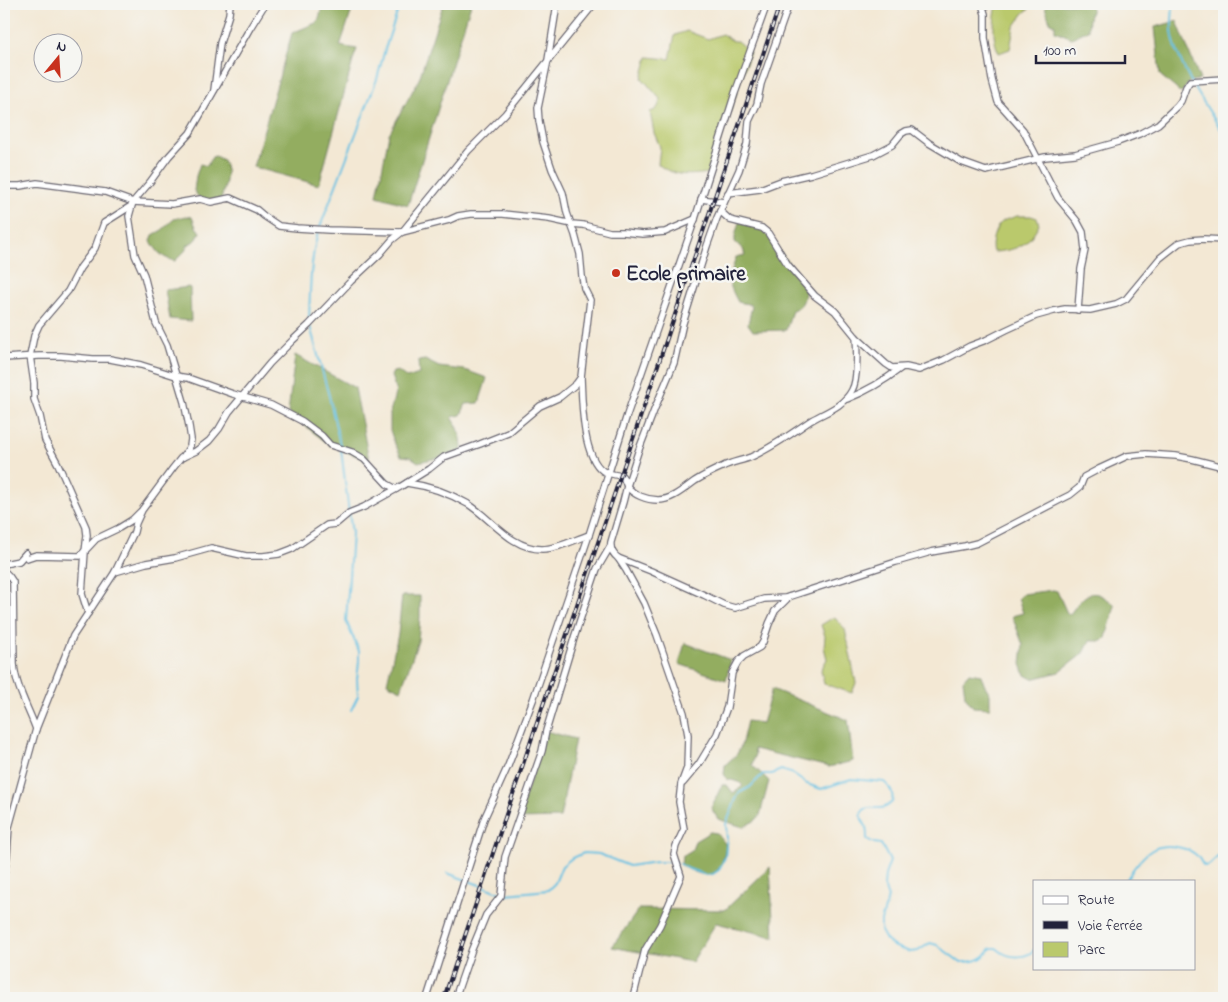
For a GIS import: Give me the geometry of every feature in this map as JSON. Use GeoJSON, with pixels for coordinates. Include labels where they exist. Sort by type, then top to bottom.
{"type":"FeatureCollection","features":[{"type":"Feature","properties":{"kind":"street"},"geometry":{"type":"LineString","coordinates":[[214,92],[220,43],[229,14],[230,4]]}},
{"type":"Feature","properties":{"kind":"street"},"geometry":{"type":"LineString","coordinates":[[88,613],[82,594],[86,527],[62,471],[45,440],[34,399],[30,356],[34,336],[39,325],[68,291],[80,268],[95,248],[104,223],[132,204],[169,156],[190,133],[250,28],[266,4]]}},
{"type":"Feature","properties":{"kind":"street"},"geometry":{"type":"LineString","coordinates":[[556,4],[548,60],[538,108],[538,121],[552,169],[563,193],[567,213],[579,249],[584,288],[590,300],[581,376],[584,430],[589,450],[600,469],[622,476],[627,486],[646,498],[658,500],[672,496],[724,465],[764,450],[814,419],[826,414],[845,400],[878,384],[903,367]]}},
{"type":"Feature","properties":{"kind":"street"},"geometry":{"type":"LineString","coordinates":[[181,458],[196,451],[208,441],[219,429],[229,412],[242,396],[293,340],[402,232],[468,151],[537,76],[594,4]]}},
{"type":"Feature","properties":{"kind":"street"},"geometry":{"type":"LineString","coordinates":[[427,998],[484,819],[508,766],[534,700],[608,473],[695,219],[735,93],[767,4]]}},
{"type":"Feature","properties":{"kind":"street"},"geometry":{"type":"LineString","coordinates":[[455,998],[486,915],[501,896],[505,857],[542,751],[549,722],[596,569],[610,547],[627,486],[648,426],[674,363],[683,323],[707,246],[720,211],[739,170],[747,144],[749,121],[789,4]]}},
{"type":"Feature","properties":{"kind":"street"},"geometry":{"type":"LineString","coordinates":[[982,4],[985,14],[985,38],[992,80],[998,102],[1023,130],[1058,198],[1077,221],[1083,232],[1084,250],[1078,310]]}},
{"type":"Feature","properties":{"kind":"street"},"geometry":{"type":"LineString","coordinates":[[728,194],[760,189],[780,181],[811,174],[873,154],[892,145],[902,134],[912,130],[929,143],[961,162],[986,171],[1045,157],[1075,154],[1118,142],[1158,124],[1181,101],[1190,81],[1224,79]]}},
{"type":"Feature","properties":{"kind":"street"},"geometry":{"type":"LineString","coordinates":[[4,186],[37,183],[105,192],[132,204],[172,204],[200,199],[211,202],[230,198],[257,210],[279,226],[304,229],[402,232],[458,216],[503,214],[549,219],[610,232],[643,234],[665,232],[695,219]]}},
{"type":"Feature","properties":{"kind":"street"},"geometry":{"type":"LineString","coordinates":[[701,199],[724,202]]}},
{"type":"Feature","properties":{"kind":"street"},"geometry":{"type":"LineString","coordinates":[[4,564],[36,555],[80,556],[96,539],[132,520],[142,510],[190,446],[191,439],[184,402],[167,345],[156,322],[144,275],[135,255],[129,216],[132,204]]}},
{"type":"Feature","properties":{"kind":"street"},"geometry":{"type":"LineString","coordinates":[[720,211],[730,220],[762,228],[768,233],[788,265],[815,296],[836,311],[856,337],[890,367],[919,370],[1036,316],[1054,311],[1090,310],[1116,304],[1126,299],[1160,258],[1179,243],[1204,239],[1224,240]]}},
{"type":"Feature","properties":{"kind":"street"},"geometry":{"type":"LineString","coordinates":[[845,400],[854,384],[857,349],[856,337]]}},
{"type":"Feature","properties":{"kind":"street"},"geometry":{"type":"LineString","coordinates":[[4,358],[61,356],[110,359],[141,365],[188,378],[271,405],[302,421],[322,436],[330,445],[352,452],[364,459],[387,484],[396,489]]}},
{"type":"Feature","properties":{"kind":"street"},"geometry":{"type":"LineString","coordinates":[[115,572],[211,548],[246,556],[279,554],[328,525],[336,524],[349,513],[364,507],[407,483],[444,457],[508,433],[540,406],[560,397],[576,384],[581,376]]}},
{"type":"Feature","properties":{"kind":"street"},"geometry":{"type":"LineString","coordinates":[[618,558],[730,607],[740,607],[764,599],[790,596],[931,552],[977,543],[1060,500],[1080,487],[1084,478],[1098,469],[1127,456],[1146,454],[1176,456],[1192,458],[1224,467]]}},
{"type":"Feature","properties":{"kind":"street"},"geometry":{"type":"LineString","coordinates":[[407,483],[436,489],[467,504],[482,514],[500,532],[530,548],[542,550],[589,535]]}},
{"type":"Feature","properties":{"kind":"street"},"geometry":{"type":"LineString","coordinates":[[4,873],[9,827],[36,729],[73,636],[115,572],[142,510]]}},
{"type":"Feature","properties":{"kind":"street"},"geometry":{"type":"LineString","coordinates":[[610,547],[626,570],[644,603],[657,635],[684,713],[688,742],[686,768],[681,784],[679,802],[684,829],[674,854],[681,876],[660,925],[645,950],[633,998]]}},
{"type":"Feature","properties":{"kind":"street"},"geometry":{"type":"LineString","coordinates":[[4,571],[13,582],[15,676],[36,729]]}},
{"type":"Feature","properties":{"kind":"street"},"geometry":{"type":"LineString","coordinates":[[681,784],[699,764],[716,734],[727,707],[732,673],[738,662],[744,656],[760,647],[775,611],[790,596]]}},
{"type":"Feature","properties":{"kind":"green space"},"geometry":{"type":"Polygon","coordinates":[[[323,4],[354,4],[340,46],[357,49],[319,185],[253,167],[292,33],[318,22],[323,4]]]}},
{"type":"Feature","properties":{"kind":"green space"},"geometry":{"type":"Polygon","coordinates":[[[439,4],[471,4],[408,205],[377,196],[389,134],[419,79],[443,5],[439,4]]]}},
{"type":"Feature","properties":{"kind":"green space"},"geometry":{"type":"Polygon","coordinates":[[[997,4],[1034,4],[1023,14],[1014,27],[1010,49],[999,53],[994,35],[997,4]]]}},
{"type":"Feature","properties":{"kind":"green space"},"geometry":{"type":"Polygon","coordinates":[[[1044,4],[1089,4],[1092,7],[1088,30],[1072,38],[1055,31],[1055,25],[1050,22],[1044,4]]]}},
{"type":"Feature","properties":{"kind":"green space"},"geometry":{"type":"Polygon","coordinates":[[[1177,21],[1200,80],[1190,81],[1181,93],[1160,75],[1155,27],[1177,21]]]}},
{"type":"Feature","properties":{"kind":"green space"},"geometry":{"type":"Polygon","coordinates":[[[687,31],[708,39],[722,34],[733,41],[737,41],[750,52],[710,173],[689,175],[670,172],[658,164],[660,147],[654,133],[650,112],[657,108],[660,99],[642,78],[648,57],[670,59],[675,35],[687,31]]]}},
{"type":"Feature","properties":{"kind":"green space"},"geometry":{"type":"Polygon","coordinates":[[[215,156],[223,160],[226,171],[226,180],[221,200],[200,199],[194,191],[200,164],[207,166],[212,157],[215,156]]]}},
{"type":"Feature","properties":{"kind":"green space"},"geometry":{"type":"Polygon","coordinates":[[[186,216],[192,217],[200,232],[197,239],[188,245],[175,261],[164,257],[158,252],[151,241],[153,235],[174,219],[186,216]]]}},
{"type":"Feature","properties":{"kind":"green space"},"geometry":{"type":"Polygon","coordinates":[[[1017,216],[1037,218],[1039,224],[1024,244],[1009,250],[993,252],[993,240],[999,224],[1017,216]]]}},
{"type":"Feature","properties":{"kind":"green space"},"geometry":{"type":"Polygon","coordinates":[[[739,222],[762,228],[806,286],[802,304],[792,310],[786,330],[753,331],[748,324],[752,306],[738,302],[732,289],[730,276],[736,257],[745,255],[743,249],[735,242],[739,222]]]}},
{"type":"Feature","properties":{"kind":"green space"},"geometry":{"type":"Polygon","coordinates":[[[190,287],[191,321],[170,319],[165,290],[190,287]]]}},
{"type":"Feature","properties":{"kind":"green space"},"geometry":{"type":"Polygon","coordinates":[[[295,355],[355,388],[370,465],[364,459],[330,445],[288,413],[295,355]]]}},
{"type":"Feature","properties":{"kind":"green space"},"geometry":{"type":"Polygon","coordinates":[[[425,360],[439,367],[465,370],[487,378],[479,403],[466,404],[461,415],[452,417],[460,433],[462,450],[444,457],[418,462],[411,457],[401,456],[390,430],[390,412],[396,390],[391,376],[393,372],[398,371],[407,378],[419,374],[418,361],[425,360]]]}},
{"type":"Feature","properties":{"kind":"green space"},"geometry":{"type":"Polygon","coordinates":[[[1057,591],[1067,613],[1070,614],[1083,598],[1092,594],[1102,596],[1115,606],[1106,638],[1103,641],[1090,641],[1084,653],[1059,672],[1032,679],[1025,675],[1021,664],[1023,645],[1012,616],[1023,613],[1018,598],[1023,594],[1057,591]]]}},
{"type":"Feature","properties":{"kind":"green space"},"geometry":{"type":"Polygon","coordinates":[[[402,596],[420,596],[420,617],[418,641],[401,690],[387,683],[398,634],[402,596]]]}},
{"type":"Feature","properties":{"kind":"green space"},"geometry":{"type":"Polygon","coordinates":[[[834,617],[845,629],[856,683],[852,693],[824,684],[821,670],[827,659],[824,647],[825,636],[821,625],[834,617]]]}},
{"type":"Feature","properties":{"kind":"green space"},"geometry":{"type":"Polygon","coordinates":[[[685,643],[731,660],[726,680],[679,664],[685,643]]]}},
{"type":"Feature","properties":{"kind":"green space"},"geometry":{"type":"Polygon","coordinates":[[[969,673],[981,675],[990,694],[990,708],[973,707],[965,696],[963,680],[969,673]]]}},
{"type":"Feature","properties":{"kind":"green space"},"geometry":{"type":"Polygon","coordinates":[[[772,689],[848,720],[853,761],[829,767],[754,749],[755,755],[752,765],[769,781],[760,815],[756,820],[743,827],[718,819],[711,808],[722,785],[727,785],[733,793],[743,786],[739,782],[727,779],[724,774],[725,765],[737,754],[741,746],[747,721],[762,723],[772,689]]]}},
{"type":"Feature","properties":{"kind":"green space"},"geometry":{"type":"Polygon","coordinates":[[[546,731],[575,739],[560,818],[518,819],[546,731]]]}},
{"type":"Feature","properties":{"kind":"green space"},"geometry":{"type":"Polygon","coordinates":[[[710,832],[717,833],[726,845],[721,865],[717,870],[712,874],[706,875],[681,865],[682,856],[692,850],[695,841],[710,832]]]}},
{"type":"Feature","properties":{"kind":"green space"},"geometry":{"type":"Polygon","coordinates":[[[770,867],[774,937],[716,923],[692,962],[612,947],[639,909],[725,910],[770,867]]]}},
{"type":"Feature","properties":{"kind":"waterway"},"geometry":{"type":"LineString","coordinates":[[320,227],[377,79],[400,4]]}},
{"type":"Feature","properties":{"kind":"waterway"},"geometry":{"type":"LineString","coordinates":[[1173,4],[1172,31],[1179,57],[1185,71],[1224,134]]}},
{"type":"Feature","properties":{"kind":"waterway"},"geometry":{"type":"LineString","coordinates":[[309,321],[312,265],[318,232]]}},
{"type":"Feature","properties":{"kind":"waterway"},"geometry":{"type":"LineString","coordinates":[[310,326],[341,449],[352,533],[346,621],[359,651],[359,661],[358,696],[351,710]]}},
{"type":"Feature","properties":{"kind":"waterway"},"geometry":{"type":"LineString","coordinates":[[680,864],[706,875],[713,874],[719,870],[725,857],[726,824],[736,799],[739,793],[750,787],[763,774],[772,774],[781,770],[791,773],[807,784],[821,789],[851,779],[884,782],[891,791],[892,802],[884,807],[866,808],[861,816],[866,828],[867,839],[881,844],[890,861],[885,875],[884,886],[888,897],[881,921],[881,931],[886,940],[893,946],[910,952],[918,951],[930,943],[937,945],[960,962],[978,960],[985,956],[991,948],[996,948],[1007,955],[1015,956],[1027,955],[1033,951]]}},
{"type":"Feature","properties":{"kind":"waterway"},"geometry":{"type":"LineString","coordinates":[[1126,880],[1147,853],[1163,846],[1179,847],[1191,851],[1197,855],[1204,866],[1209,865],[1224,851]]}},
{"type":"Feature","properties":{"kind":"waterway"},"geometry":{"type":"LineString","coordinates":[[503,893],[548,890],[555,883],[562,866],[572,858],[584,853],[599,854],[629,866],[656,862],[676,862]]}},
{"type":"Feature","properties":{"kind":"waterway"},"geometry":{"type":"LineString","coordinates":[[447,873],[499,892]]}},
{"type":"Feature","properties":{"kind":"railway"},"geometry":{"type":"LineString","coordinates":[[444,998],[780,4]]}},
{"type":"Feature","properties":{"kind":"place","name":"Ecole primaire"},"geometry":{"type":"Point","coordinates":[616,273]}}]}
